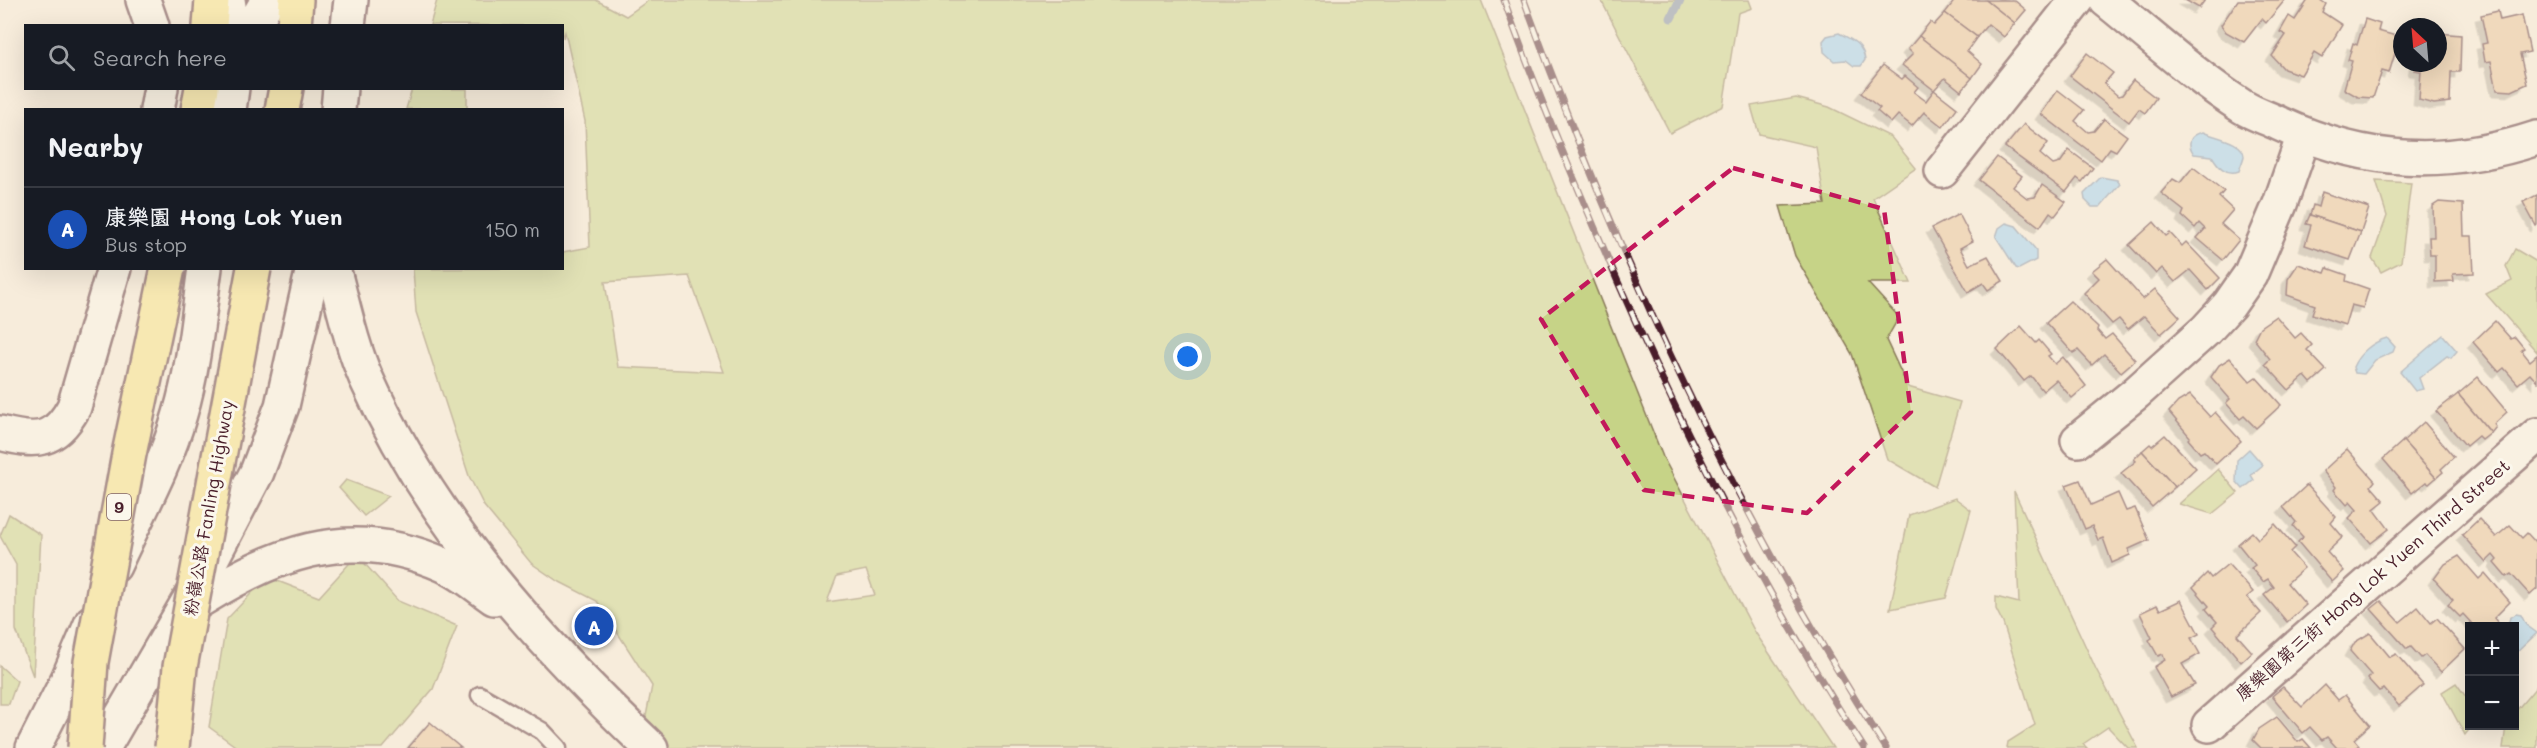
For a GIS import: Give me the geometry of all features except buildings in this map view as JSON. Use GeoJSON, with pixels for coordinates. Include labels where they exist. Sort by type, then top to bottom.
{"type":"FeatureCollection","features":[{"type":"Feature","properties":{"kind":"highway"},"geometry":{"type":"LineString","coordinates":[[210,24],[212,0]]}},
{"type":"Feature","properties":{"kind":"highway"},"geometry":{"type":"LineString","coordinates":[[294,24],[296,0]]}},
{"type":"Feature","properties":{"kind":"highway"},"geometry":{"type":"LineString","coordinates":[[198,108],[202,90]]}},
{"type":"Feature","properties":{"kind":"highway"},"geometry":{"type":"LineString","coordinates":[[282,108],[286,90]]}},
{"type":"Feature","properties":{"kind":"highway","name":"9"},"geometry":{"type":"LineString","coordinates":[[85,748],[91,662],[129,454],[168,270]]}},
{"type":"Feature","properties":{"kind":"highway","name":"粉嶺公路 Fanling Highway"},"geometry":{"type":"LineString","coordinates":[[172,748],[180,667],[254,270]]}},
{"type":"Feature","properties":{"kind":"main road"},"geometry":{"type":"LineString","coordinates":[[143,0],[151,24]]}},
{"type":"Feature","properties":{"kind":"main road"},"geometry":{"type":"LineString","coordinates":[[228,0],[232,24]]}},
{"type":"Feature","properties":{"kind":"main road"},"geometry":{"type":"LineString","coordinates":[[254,24],[268,0]]}},
{"type":"Feature","properties":{"kind":"main road"},"geometry":{"type":"LineString","coordinates":[[348,24],[351,0]]}},
{"type":"Feature","properties":{"kind":"main road"},"geometry":{"type":"LineString","coordinates":[[1942,171],[2077,0]]}},
{"type":"Feature","properties":{"kind":"main road"},"geometry":{"type":"LineString","coordinates":[[2106,0],[2244,108],[2304,135],[2391,157],[2419,158],[2459,157],[2499,150],[2537,138]]}},
{"type":"Feature","properties":{"kind":"main road"},"geometry":{"type":"LineString","coordinates":[[157,108],[161,90]]}},
{"type":"Feature","properties":{"kind":"main road"},"geometry":{"type":"LineString","coordinates":[[229,108],[232,90]]}},
{"type":"Feature","properties":{"kind":"main road"},"geometry":{"type":"LineString","coordinates":[[338,108],[340,90]]}},
{"type":"Feature","properties":{"kind":"main road"},"geometry":{"type":"LineString","coordinates":[[2078,440],[2136,393],[2206,330],[2229,305],[2250,275],[2280,204],[2304,135]]}},
{"type":"Feature","properties":{"kind":"main road"},"geometry":{"type":"LineString","coordinates":[[0,433],[32,439],[50,435],[64,425],[74,406],[113,270]]}},
{"type":"Feature","properties":{"kind":"main road"},"geometry":{"type":"LineString","coordinates":[[33,748],[68,679],[114,567],[169,449],[190,375],[205,270]]}},
{"type":"Feature","properties":{"kind":"main road"},"geometry":{"type":"LineString","coordinates":[[103,748],[220,544],[257,472],[282,406],[313,270]]}},
{"type":"Feature","properties":{"kind":"main road"},"geometry":{"type":"LineString","coordinates":[[334,270],[365,375],[398,444],[480,564],[525,620],[651,748]]}},
{"type":"Feature","properties":{"kind":"main road","name":"康樂園第三街 Hong Lok Yuen Third Street"},"geometry":{"type":"LineString","coordinates":[[2209,726],[2537,435]]}},
{"type":"Feature","properties":{"kind":"main road"},"geometry":{"type":"LineString","coordinates":[[181,612],[238,577],[288,555],[330,545],[371,546],[413,553],[447,566],[525,620]]}},
{"type":"Feature","properties":{"kind":"lane"},"geometry":{"type":"LineString","coordinates":[[480,695],[542,731],[558,748]]}},
{"type":"Feature","properties":{"kind":"highlighted area"},"geometry":{"type":"Polygon","coordinates":[[[1733,168],[1884,209],[1911,412],[1807,513],[1644,490],[1541,319],[1733,168]]]}},
{"type":"Feature","properties":{"kind":"green space"},"geometry":{"type":"Polygon","coordinates":[[[437,0],[596,0],[626,16],[649,0],[1481,0],[1663,457],[1755,632],[1833,748],[666,748],[644,726],[652,686],[597,601],[556,580],[531,563],[484,506],[469,476],[416,312],[413,270],[564,270],[564,252],[590,247],[585,121],[565,32],[564,35],[564,24],[430,24],[437,0]],[[689,276],[605,282],[618,367],[724,372],[689,276]],[[866,570],[837,576],[827,602],[875,595],[866,570]]]}},
{"type":"Feature","properties":{"kind":"green space"},"geometry":{"type":"Polygon","coordinates":[[[1601,0],[1749,0],[1752,8],[1738,13],[1723,106],[1670,133],[1601,0]]]}},
{"type":"Feature","properties":{"kind":"green space"},"geometry":{"type":"Polygon","coordinates":[[[412,90],[467,90],[467,108],[406,108],[412,90]]]}},
{"type":"Feature","properties":{"kind":"green space"},"geometry":{"type":"Polygon","coordinates":[[[1796,98],[1829,107],[1891,137],[1916,168],[1873,198],[1911,283],[1868,283],[1899,317],[1886,340],[1908,387],[1960,402],[1935,487],[1887,459],[1852,354],[1795,256],[1780,206],[1825,204],[1816,147],[1759,134],[1751,106],[1796,98]]]}},
{"type":"Feature","properties":{"kind":"green space"},"geometry":{"type":"Polygon","coordinates":[[[2376,181],[2411,183],[2401,262],[2381,272],[2372,258],[2387,216],[2376,181]]]}},
{"type":"Feature","properties":{"kind":"green space"},"geometry":{"type":"Polygon","coordinates":[[[2515,249],[2537,262],[2537,352],[2486,294],[2512,281],[2506,266],[2515,249]]]}},
{"type":"Feature","properties":{"kind":"green space"},"geometry":{"type":"Polygon","coordinates":[[[2218,469],[2238,493],[2212,514],[2179,504],[2218,469]]]}},
{"type":"Feature","properties":{"kind":"green space"},"geometry":{"type":"Polygon","coordinates":[[[346,480],[389,496],[364,516],[339,488],[346,480]]]}},
{"type":"Feature","properties":{"kind":"green space"},"geometry":{"type":"Polygon","coordinates":[[[2014,491],[2096,669],[2138,748],[2128,748],[2108,727],[2083,744],[2087,748],[2007,748],[2008,742],[2035,725],[2003,623],[1996,609],[1996,597],[2019,603],[2014,491]]]}},
{"type":"Feature","properties":{"kind":"green space"},"geometry":{"type":"Polygon","coordinates":[[[1955,498],[1971,510],[1946,598],[1890,609],[1909,515],[1955,498]]]}},
{"type":"Feature","properties":{"kind":"green space"},"geometry":{"type":"Polygon","coordinates":[[[9,514],[41,535],[33,676],[16,630],[16,565],[0,536],[9,514]]]}},
{"type":"Feature","properties":{"kind":"green space"},"geometry":{"type":"Polygon","coordinates":[[[357,555],[398,601],[457,626],[433,689],[383,748],[238,748],[209,727],[227,619],[267,577],[319,597],[357,555]]]}},
{"type":"Feature","properties":{"kind":"green space"},"geometry":{"type":"Polygon","coordinates":[[[0,666],[17,681],[9,704],[0,704],[0,666]]]}},
{"type":"Feature","properties":{"kind":"green space"},"geometry":{"type":"Polygon","coordinates":[[[2456,683],[2465,695],[2465,730],[2469,730],[2465,735],[2442,692],[2456,683]]]}},
{"type":"Feature","properties":{"kind":"green space"},"geometry":{"type":"Polygon","coordinates":[[[2537,686],[2537,748],[2503,748],[2505,730],[2519,730],[2519,707],[2537,686]]]}},
{"type":"Feature","properties":{"kind":"water"},"geometry":{"type":"Polygon","coordinates":[[[1839,33],[1856,43],[1862,50],[1865,60],[1861,66],[1854,66],[1846,60],[1834,61],[1824,52],[1823,41],[1827,36],[1839,33]]]}},
{"type":"Feature","properties":{"kind":"water"},"geometry":{"type":"Polygon","coordinates":[[[2203,132],[2234,143],[2243,151],[2244,156],[2239,171],[2226,171],[2212,156],[2194,154],[2190,146],[2192,137],[2203,132]]]}},
{"type":"Feature","properties":{"kind":"water"},"geometry":{"type":"Polygon","coordinates":[[[2101,177],[2117,180],[2120,184],[2100,207],[2092,207],[2085,200],[2084,194],[2101,177]]]}},
{"type":"Feature","properties":{"kind":"water"},"geometry":{"type":"Polygon","coordinates":[[[2006,223],[2016,226],[2036,250],[2036,260],[2019,269],[2016,268],[1996,237],[1999,228],[2006,223]]]}},
{"type":"Feature","properties":{"kind":"water"},"geometry":{"type":"Polygon","coordinates":[[[2443,335],[2457,351],[2451,358],[2447,356],[2419,378],[2423,389],[2415,391],[2400,372],[2443,335]]]}},
{"type":"Feature","properties":{"kind":"water"},"geometry":{"type":"Polygon","coordinates":[[[2387,338],[2395,347],[2393,352],[2375,360],[2364,374],[2355,373],[2353,367],[2363,353],[2372,345],[2387,338]]]}},
{"type":"Feature","properties":{"kind":"water"},"geometry":{"type":"Polygon","coordinates":[[[2249,449],[2263,465],[2251,475],[2254,480],[2243,489],[2236,481],[2237,460],[2249,449]]]}},
{"type":"Feature","properties":{"kind":"water"},"geometry":{"type":"Polygon","coordinates":[[[2516,614],[2521,615],[2526,625],[2537,633],[2519,650],[2519,622],[2508,622],[2516,614]]]}},
{"type":"Feature","properties":{"kind":"waterway"},"geometry":{"type":"LineString","coordinates":[[1671,18],[1680,0]]}},
{"type":"Feature","properties":{"kind":"railway"},"geometry":{"type":"LineString","coordinates":[[1504,0],[1573,177],[1673,402],[1732,520],[1795,636],[1864,748]]}},
{"type":"Feature","properties":{"kind":"railway"},"geometry":{"type":"LineString","coordinates":[[1524,0],[1599,194],[1684,384],[1779,569],[1886,748]]}},
{"type":"Feature","properties":{"kind":"place","name":"康樂園 Hong Lok Yuen"},"geometry":{"type":"Point","coordinates":[594,626]}}]}
